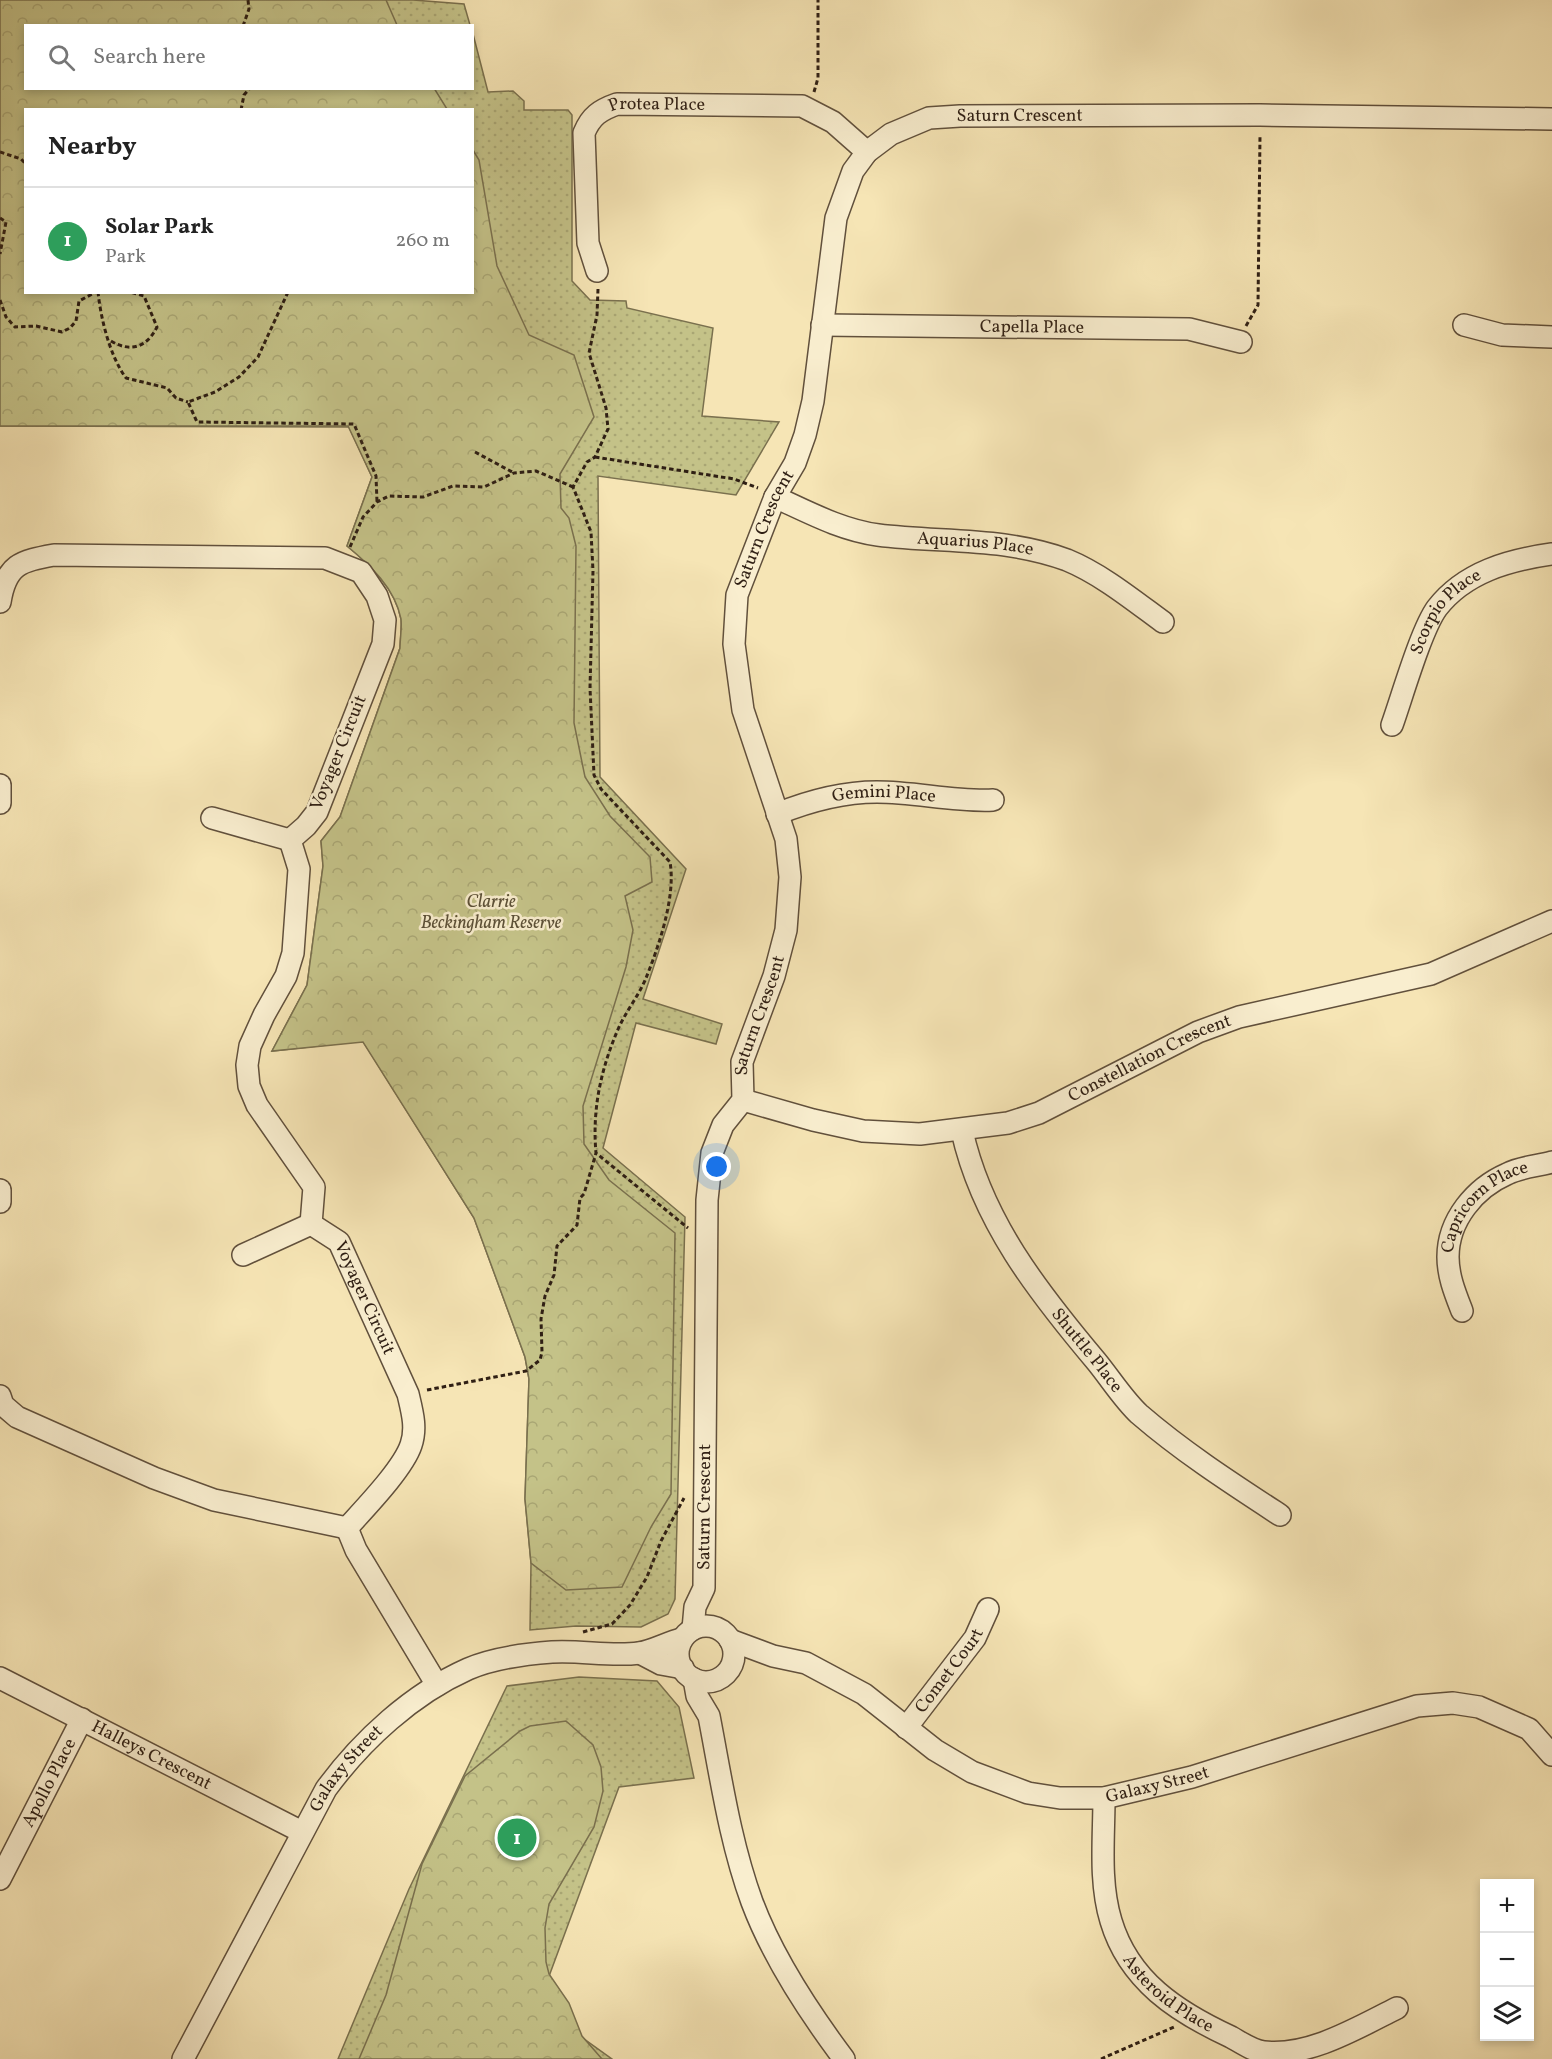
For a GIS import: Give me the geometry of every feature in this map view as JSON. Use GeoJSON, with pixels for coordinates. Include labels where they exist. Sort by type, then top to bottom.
{"type":"FeatureCollection","features":[{"type":"Feature","properties":{"kind":"street","name":"Protea Place"},"geometry":{"type":"LineString","coordinates":[[597,271],[588,243],[584,133],[595,114],[617,104],[802,106],[810,108],[833,122],[867,152]]}},
{"type":"Feature","properties":{"kind":"street","name":"Saturn Crescent"},"geometry":{"type":"LineString","coordinates":[[688,1634],[695,1607],[704,1588],[708,1200],[712,1153],[723,1125],[743,1100],[742,1062],[774,976],[786,930],[790,877],[786,839],[743,710],[734,645],[737,595],[775,497],[795,463],[805,435],[813,401],[836,218],[853,171],[867,152],[891,134],[929,118],[1260,115],[1552,119]]}},
{"type":"Feature","properties":{"kind":"street","name":"Capella Place"},"geometry":{"type":"LineString","coordinates":[[822,325],[1189,329],[1241,342]]}},
{"type":"Feature","properties":{"kind":"street"},"geometry":{"type":"LineString","coordinates":[[1464,325],[1502,335],[1552,337]]}},
{"type":"Feature","properties":{"kind":"street","name":"Aquarius Place"},"geometry":{"type":"LineString","coordinates":[[775,497],[830,522],[876,535],[1000,543],[1068,561],[1113,586],[1163,622]]}},
{"type":"Feature","properties":{"kind":"street","name":"Scorpio Place"},"geometry":{"type":"LineString","coordinates":[[1392,725],[1437,609],[1467,580],[1501,563],[1552,554]]}},
{"type":"Feature","properties":{"kind":"street","name":"Voyager Circuit"},"geometry":{"type":"LineString","coordinates":[[0,602],[2,586],[12,569],[26,560],[54,555],[325,558],[361,572],[378,596],[386,620],[383,645],[317,812],[290,840]]}},
{"type":"Feature","properties":{"kind":"street"},"geometry":{"type":"LineString","coordinates":[[0,785],[0,803]]}},
{"type":"Feature","properties":{"kind":"street","name":"Gemini Place"},"geometry":{"type":"LineString","coordinates":[[777,814],[811,801],[878,792],[965,801],[993,800]]}},
{"type":"Feature","properties":{"kind":"street"},"geometry":{"type":"LineString","coordinates":[[212,818],[290,840],[299,869],[293,953],[285,976],[250,1046],[247,1065],[249,1086],[257,1105],[314,1187],[311,1224],[243,1256]]}},
{"type":"Feature","properties":{"kind":"street","name":"Constellation Crescent"},"geometry":{"type":"LineString","coordinates":[[743,1100],[813,1120],[863,1131],[920,1134],[962,1131],[1008,1123],[1040,1113],[1198,1032],[1229,1021],[1431,974],[1552,921]]}},
{"type":"Feature","properties":{"kind":"street","name":"Shuttle Place"},"geometry":{"type":"LineString","coordinates":[[962,1131],[969,1161],[990,1213],[1015,1257],[1066,1327],[1137,1412],[1211,1470],[1280,1515]]}},
{"type":"Feature","properties":{"kind":"street","name":"Capricorn Place"},"geometry":{"type":"LineString","coordinates":[[1462,1311],[1451,1283],[1448,1256],[1453,1230],[1463,1208],[1484,1186],[1508,1173],[1552,1162]]}},
{"type":"Feature","properties":{"kind":"street"},"geometry":{"type":"LineString","coordinates":[[0,1190],[0,1202]]}},
{"type":"Feature","properties":{"kind":"street","name":"Voyager Circuit"},"geometry":{"type":"LineString","coordinates":[[311,1224],[339,1242],[408,1394],[415,1418],[411,1446],[384,1485],[347,1528]]}},
{"type":"Feature","properties":{"kind":"street"},"geometry":{"type":"LineString","coordinates":[[0,1396],[3,1405],[17,1417],[154,1478],[214,1500],[347,1528],[356,1550],[437,1685]]}},
{"type":"Feature","properties":{"kind":"street","name":"Saturn Crescent"},"geometry":{"type":"LineString","coordinates":[[704,1588],[715,1608],[723,1634]]}},
{"type":"Feature","properties":{"kind":"street","name":"Comet Court"},"geometry":{"type":"LineString","coordinates":[[906,1728],[975,1638],[987,1609]]}},
{"type":"Feature","properties":{"kind":"street"},"geometry":{"type":"LineString","coordinates":[[709,1716],[734,1653],[723,1634],[703,1626],[688,1634],[678,1654],[709,1716],[738,1857],[752,1903],[773,1947],[815,2021],[844,2059]]}},
{"type":"Feature","properties":{"kind":"street","name":"Galaxy Street"},"geometry":{"type":"LineString","coordinates":[[183,2059],[326,1789],[349,1758],[406,1707],[437,1685],[470,1668],[514,1656],[554,1652],[640,1653],[688,1634]]}},
{"type":"Feature","properties":{"kind":"street","name":"Galaxy Street"},"geometry":{"type":"LineString","coordinates":[[723,1634],[773,1656],[806,1663],[864,1694],[935,1750],[972,1772],[1028,1793],[1060,1798],[1104,1798],[1192,1778],[1417,1706],[1453,1703],[1479,1707],[1529,1729],[1552,1755]]}},
{"type":"Feature","properties":{"kind":"street","name":"Galaxy Street"},"geometry":{"type":"LineString","coordinates":[[640,1653],[661,1664],[688,1673]]}},
{"type":"Feature","properties":{"kind":"street","name":"Galaxy Street"},"geometry":{"type":"LineString","coordinates":[[724,1674],[773,1656]]}},
{"type":"Feature","properties":{"kind":"street"},"geometry":{"type":"LineString","coordinates":[[688,1673],[702,1681],[724,1674]]}},
{"type":"Feature","properties":{"kind":"street","name":"Halleys Crescent"},"geometry":{"type":"LineString","coordinates":[[0,1678],[302,1832]]}},
{"type":"Feature","properties":{"kind":"street","name":"Apollo Place"},"geometry":{"type":"LineString","coordinates":[[0,1879],[82,1719]]}},
{"type":"Feature","properties":{"kind":"street","name":"Asteroid Place"},"geometry":{"type":"LineString","coordinates":[[1104,1798],[1104,1887],[1111,1920],[1123,1950],[1141,1978],[1192,2019],[1262,2052],[1297,2050],[1323,2042],[1396,2008]]}},
{"type":"Feature","properties":{"kind":"path"},"geometry":{"type":"LineString","coordinates":[[244,24],[249,9],[248,0]]}},
{"type":"Feature","properties":{"kind":"path"},"geometry":{"type":"LineString","coordinates":[[810,108],[818,78],[818,0]]}},
{"type":"Feature","properties":{"kind":"path"},"geometry":{"type":"LineString","coordinates":[[241,108],[244,95],[248,90]]}},
{"type":"Feature","properties":{"kind":"path"},"geometry":{"type":"LineString","coordinates":[[1241,342],[1247,321],[1258,305],[1260,136]]}},
{"type":"Feature","properties":{"kind":"path"},"geometry":{"type":"LineString","coordinates":[[0,152],[24,162]]}},
{"type":"Feature","properties":{"kind":"path"},"geometry":{"type":"LineString","coordinates":[[0,218],[6,222],[0,254]]}},
{"type":"Feature","properties":{"kind":"path"},"geometry":{"type":"LineString","coordinates":[[573,487],[587,462],[595,457],[608,429],[606,408],[589,353],[597,315],[597,271]]}},
{"type":"Feature","properties":{"kind":"path"},"geometry":{"type":"LineString","coordinates":[[0,300],[6,317],[15,327],[36,326],[62,332],[76,321],[79,301],[93,294]]}},
{"type":"Feature","properties":{"kind":"path"},"geometry":{"type":"LineString","coordinates":[[97,294],[105,330],[111,341],[118,367],[126,378],[167,388],[176,398],[188,402],[216,392],[239,377],[258,357],[287,294]]}},
{"type":"Feature","properties":{"kind":"path"},"geometry":{"type":"LineString","coordinates":[[111,341],[123,347],[140,346],[147,343],[158,327],[144,296],[137,294]]}},
{"type":"Feature","properties":{"kind":"path"},"geometry":{"type":"LineString","coordinates":[[188,402],[197,422],[354,424],[376,476],[377,502]]}},
{"type":"Feature","properties":{"kind":"path"},"geometry":{"type":"LineString","coordinates":[[475,452],[514,473]]}},
{"type":"Feature","properties":{"kind":"path"},"geometry":{"type":"LineString","coordinates":[[595,457],[734,479],[775,497]]}},
{"type":"Feature","properties":{"kind":"path"},"geometry":{"type":"LineString","coordinates":[[342,565],[363,517],[377,502],[389,496],[423,496],[453,486],[484,487],[514,473],[536,471],[573,487],[591,532],[593,571],[590,688],[594,775],[601,789],[670,862],[672,874],[670,901],[645,979],[620,1026],[603,1069],[595,1107],[596,1153],[584,1194],[580,1198],[577,1225],[557,1246],[554,1275],[545,1296],[541,1319],[542,1352],[540,1360],[526,1371],[408,1394]]}},
{"type":"Feature","properties":{"kind":"path"},"geometry":{"type":"LineString","coordinates":[[596,1153],[688,1227],[688,1237]]}},
{"type":"Feature","properties":{"kind":"path"},"geometry":{"type":"LineString","coordinates":[[577,1633],[612,1624],[630,1605],[647,1577],[661,1541],[685,1497],[685,1488]]}},
{"type":"Feature","properties":{"kind":"path"},"geometry":{"type":"LineString","coordinates":[[1101,2059],[1192,2019]]}},
{"type":"Feature","properties":{"kind":"green space","name":"Clarrie Beckingham Reserve"},"geometry":{"type":"Polygon","coordinates":[[[0,0],[413,0],[464,4],[470,24],[24,24],[24,90],[474,90],[474,38],[488,92],[513,91],[524,101],[524,110],[568,110],[572,115],[572,281],[590,300],[626,301],[627,308],[713,328],[702,416],[779,422],[736,495],[598,476],[600,777],[686,869],[643,999],[722,1024],[716,1044],[636,1023],[603,1148],[685,1217],[675,1599],[668,1614],[641,1627],[576,1626],[530,1630],[531,1563],[525,1499],[529,1379],[525,1357],[474,1218],[363,1041],[272,1051],[307,985],[323,866],[321,841],[340,817],[400,648],[401,619],[393,597],[373,569],[347,546],[372,477],[349,427],[0,426],[0,0]]]}},
{"type":"Feature","properties":{"kind":"green space","name":"Clarrie Beckingham Reserve"},"geometry":{"type":"Polygon","coordinates":[[[0,0],[386,0],[397,24],[24,24],[24,90],[435,90],[446,108],[24,108],[24,294],[474,294],[474,152],[479,160],[497,266],[529,335],[574,355],[594,417],[560,474],[561,508],[569,518],[576,546],[574,723],[585,777],[610,816],[650,857],[652,882],[625,896],[633,930],[626,967],[583,1106],[584,1144],[609,1180],[675,1233],[671,1494],[651,1527],[622,1587],[566,1590],[531,1563],[525,1499],[529,1379],[525,1357],[474,1218],[363,1042],[272,1051],[307,985],[323,866],[321,841],[340,817],[400,648],[401,619],[393,597],[373,569],[347,546],[372,477],[348,426],[0,426],[0,0]]]}},
{"type":"Feature","properties":{"kind":"green space"},"geometry":{"type":"Polygon","coordinates":[[[579,1677],[657,1681],[679,1707],[694,1778],[619,1787],[538,2006],[612,2059],[338,2059],[409,1889],[507,1686],[579,1677]]]}},
{"type":"Feature","properties":{"kind":"green space"},"geometry":{"type":"Polygon","coordinates":[[[566,1721],[593,1745],[601,1767],[603,1791],[594,1827],[549,1904],[545,1928],[546,1962],[549,1974],[569,2003],[582,2036],[602,2059],[359,2059],[386,1995],[422,1864],[465,1776],[520,1731],[530,1726],[566,1721]]]}},
{"type":"Feature","properties":{"kind":"place","name":"Solar Park"},"geometry":{"type":"Point","coordinates":[517,1838]}}]}
